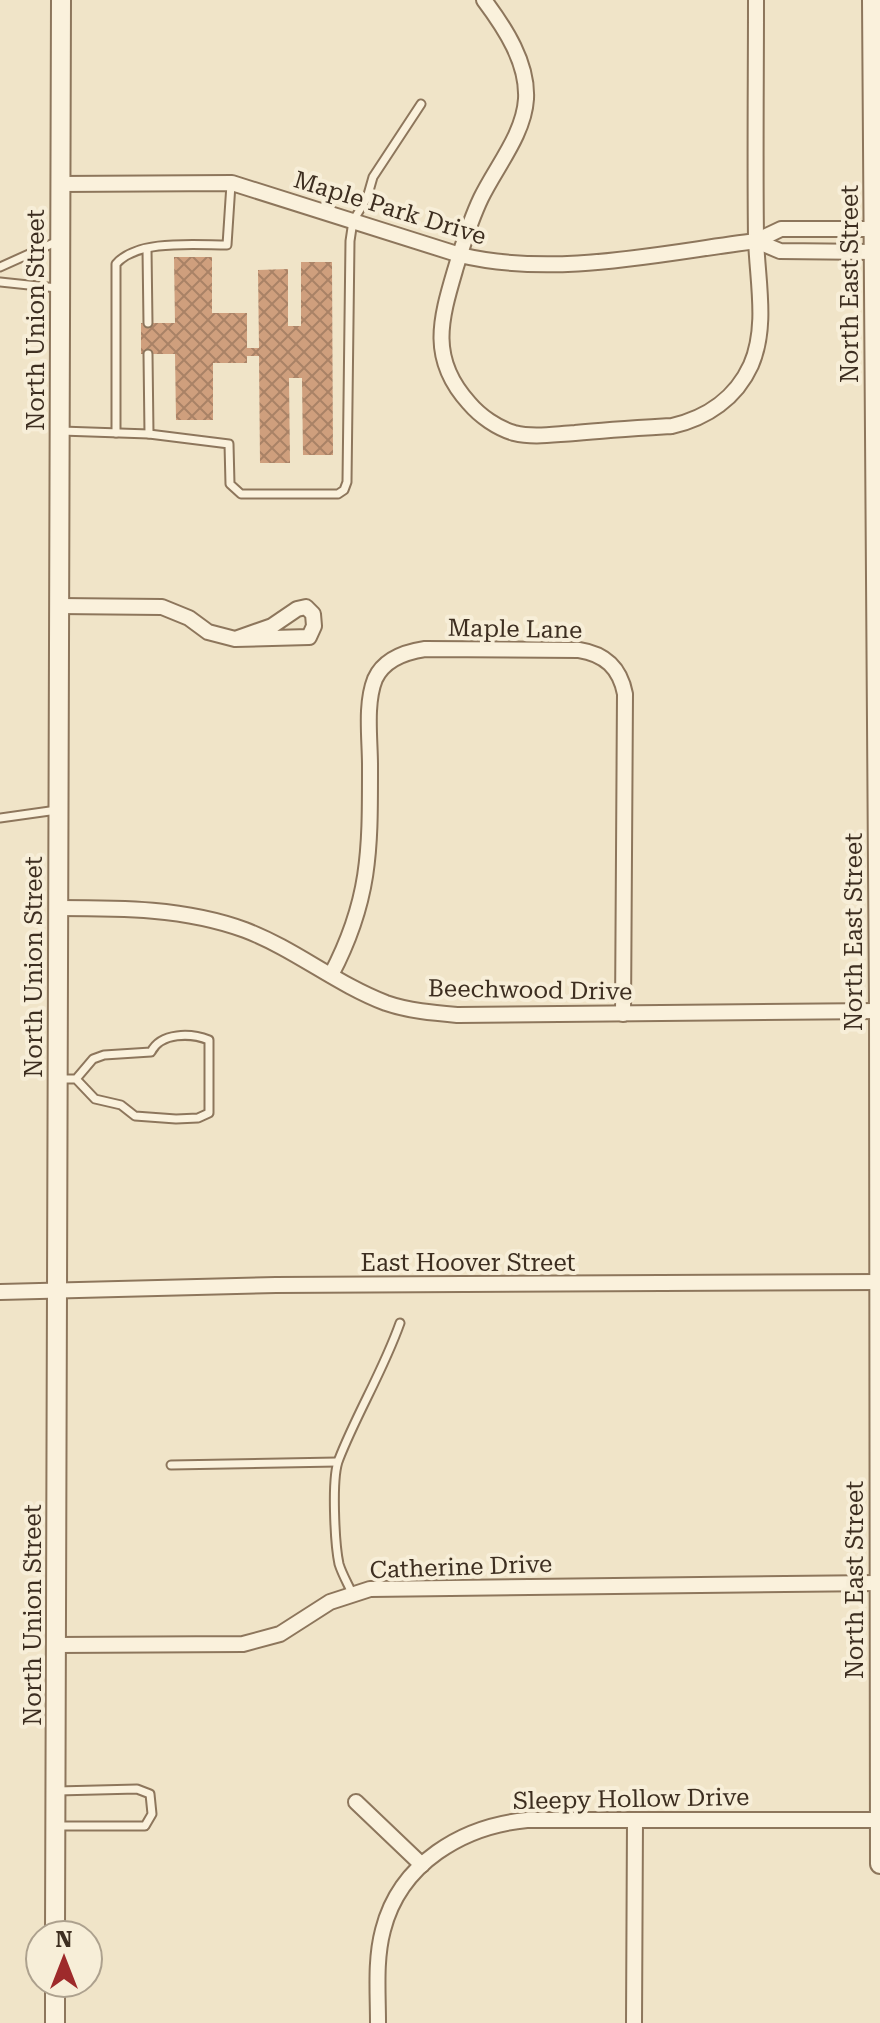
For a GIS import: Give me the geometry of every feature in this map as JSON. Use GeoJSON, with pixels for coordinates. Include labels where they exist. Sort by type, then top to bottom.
{"type":"FeatureCollection","features":[{"type":"Feature","properties":{"kind":"street","name":"North Union Street"},"geometry":{"type":"LineString","coordinates":[[55,1919],[58,1289],[67,1079],[58,908],[61,0]]}},
{"type":"Feature","properties":{"kind":"street"},"geometry":{"type":"LineString","coordinates":[[484,0],[516,51],[525,81],[524,117],[480,200],[460,255],[442,315],[443,354],[460,394],[476,412],[514,433],[539,435],[691,422],[720,405],[743,380],[757,345],[760,327],[756,241],[756,0]]}},
{"type":"Feature","properties":{"kind":"street","name":"North East Street"},"geometry":{"type":"LineString","coordinates":[[872,0],[879,1011],[880,1864]]}},
{"type":"Feature","properties":{"kind":"street","name":"Maple Park Drive"},"geometry":{"type":"LineString","coordinates":[[60,184],[232,183],[493,263],[586,263],[756,241],[781,229],[873,229]]}},
{"type":"Feature","properties":{"kind":"street","name":"Maple Park Drive"},"geometry":{"type":"LineString","coordinates":[[756,241],[780,251],[873,252]]}},
{"type":"Feature","properties":{"kind":"street"},"geometry":{"type":"LineString","coordinates":[[59,606],[162,607],[189,618],[208,632],[235,639],[309,637],[314,626],[313,614],[306,607],[297,609],[272,626],[235,639]]}},
{"type":"Feature","properties":{"kind":"street","name":"Maple Lane"},"geometry":{"type":"LineString","coordinates":[[331,975],[347,944],[367,877],[371,703],[375,679],[382,668],[401,654],[425,649],[579,650],[611,663],[623,683],[625,694],[623,1014]]}},
{"type":"Feature","properties":{"kind":"street","name":"Beechwood Drive"},"geometry":{"type":"LineString","coordinates":[[58,908],[159,911],[221,922],[272,941],[385,1002],[431,1013],[879,1011]]}},
{"type":"Feature","properties":{"kind":"street","name":"East Hoover Street"},"geometry":{"type":"LineString","coordinates":[[0,1292],[880,1282]]}},
{"type":"Feature","properties":{"kind":"street","name":"Catherine Drive"},"geometry":{"type":"LineString","coordinates":[[57,1645],[243,1644],[280,1634],[330,1602],[352,1593],[395,1587],[878,1583]]}},
{"type":"Feature","properties":{"kind":"street"},"geometry":{"type":"LineString","coordinates":[[356,1802],[422,1865]]}},
{"type":"Feature","properties":{"kind":"street","name":"Sleepy Hollow Drive"},"geometry":{"type":"LineString","coordinates":[[378,2023],[378,1953],[383,1927],[405,1885],[422,1865],[446,1845],[485,1826],[527,1820],[880,1820]]}},
{"type":"Feature","properties":{"kind":"street"},"geometry":{"type":"LineString","coordinates":[[634,2023],[635,1820]]}},
{"type":"Feature","properties":{"kind":"street"},"geometry":{"type":"LineString","coordinates":[[55,1999],[55,2023]]}},
{"type":"Feature","properties":{"kind":"lane"},"geometry":{"type":"LineString","coordinates":[[60,431],[149,434],[229,444],[230,484],[241,494],[338,494],[344,490],[347,482],[350,241],[353,221],[367,198],[373,177],[421,104]]}},
{"type":"Feature","properties":{"kind":"lane"},"geometry":{"type":"LineString","coordinates":[[116,433],[116,264],[130,253],[163,246],[227,245],[232,183]]}},
{"type":"Feature","properties":{"kind":"lane"},"geometry":{"type":"LineString","coordinates":[[0,267],[60,240]]}},
{"type":"Feature","properties":{"kind":"lane"},"geometry":{"type":"LineString","coordinates":[[147,249],[148,323]]}},
{"type":"Feature","properties":{"kind":"lane"},"geometry":{"type":"LineString","coordinates":[[0,282],[61,288]]}},
{"type":"Feature","properties":{"kind":"lane"},"geometry":{"type":"LineString","coordinates":[[148,354],[149,434]]}},
{"type":"Feature","properties":{"kind":"lane"},"geometry":{"type":"LineString","coordinates":[[0,818],[58,810]]}},
{"type":"Feature","properties":{"kind":"lane"},"geometry":{"type":"LineString","coordinates":[[172,1036],[209,1040],[209,1113],[198,1118],[135,1116],[121,1105],[95,1099],[67,1079],[93,1059],[104,1055],[151,1052],[172,1036]]}},
{"type":"Feature","properties":{"kind":"lane"},"geometry":{"type":"LineString","coordinates":[[352,1593],[340,1569],[338,1555],[337,1462],[386,1362],[400,1323]]}},
{"type":"Feature","properties":{"kind":"lane"},"geometry":{"type":"LineString","coordinates":[[171,1465],[337,1462]]}},
{"type":"Feature","properties":{"kind":"lane"},"geometry":{"type":"LineString","coordinates":[[56,1791],[137,1789],[150,1794],[152,1814],[145,1826],[56,1826]]}},
{"type":"Feature","properties":{"kind":"building"},"geometry":{"type":"Polygon","coordinates":[[[174,257],[212,257],[212,313],[247,313],[247,348],[259,348],[258,270],[288,269],[288,326],[301,326],[301,262],[332,262],[333,455],[303,455],[302,378],[289,378],[290,463],[260,463],[259,356],[247,356],[247,363],[213,363],[213,420],[176,420],[175,354],[141,354],[141,323],[175,323],[174,257]]]}}]}
